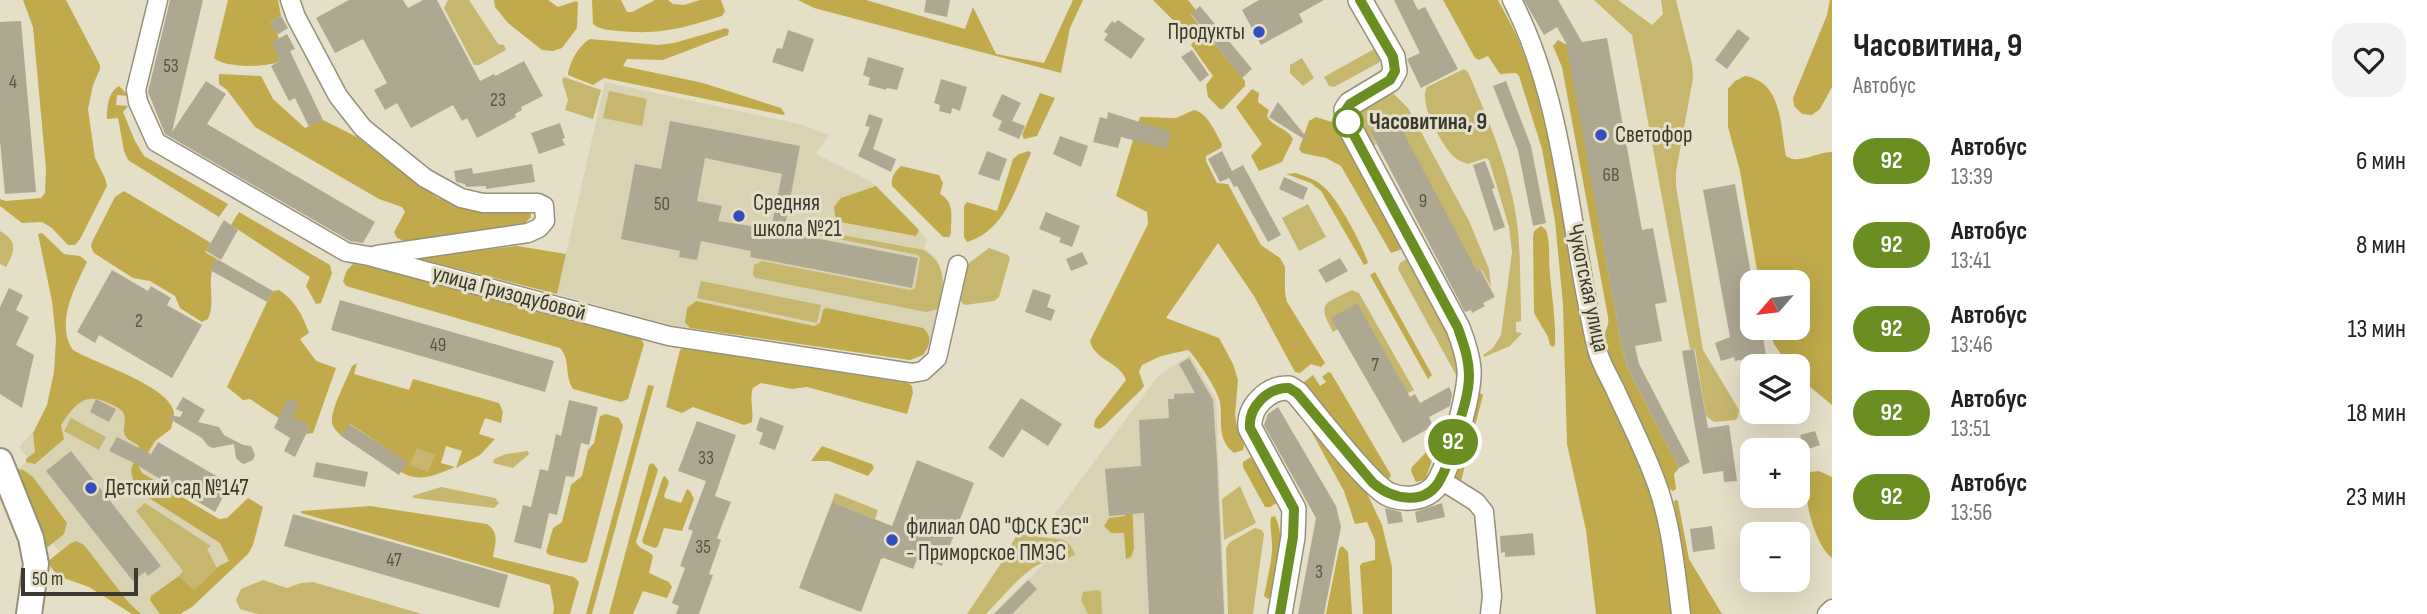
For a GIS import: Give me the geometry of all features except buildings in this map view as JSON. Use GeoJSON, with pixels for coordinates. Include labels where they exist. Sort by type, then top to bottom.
{"type":"FeatureCollection","features":[{"type":"Feature","properties":{"kind":"main road"},"geometry":{"type":"LineString","coordinates":[[0,461],[31,538],[36,564],[29,614]]}},
{"type":"Feature","properties":{"kind":"street","name":"улица Гризодубовой"},"geometry":{"type":"LineString","coordinates":[[158,0],[136,90],[138,102],[156,142],[346,252],[669,336],[912,373],[923,371],[937,358],[958,265]]}},
{"type":"Feature","properties":{"kind":"street"},"geometry":{"type":"LineString","coordinates":[[290,0],[296,17],[338,96],[363,128],[445,191],[483,203],[538,203],[544,206],[545,221],[539,228],[528,233],[369,256]]}},
{"type":"Feature","properties":{"kind":"street"},"geometry":{"type":"LineString","coordinates":[[1280,614],[1295,519],[1291,500],[1250,428],[1252,411],[1262,398],[1273,390],[1284,387],[1297,393],[1373,483],[1390,495],[1407,498],[1425,495],[1441,480],[1464,407],[1469,368],[1458,328],[1348,124],[1346,110],[1350,104],[1390,80],[1395,71],[1393,57],[1360,0]]}},
{"type":"Feature","properties":{"kind":"street","name":"Чукотская улица"},"geometry":{"type":"LineString","coordinates":[[1512,0],[1532,42],[1555,128],[1598,353],[1654,475],[1662,502],[1672,546],[1681,614]]}},
{"type":"Feature","properties":{"kind":"street"},"geometry":{"type":"LineString","coordinates":[[1441,480],[1476,502],[1484,512],[1492,596],[1490,614]]}},
{"type":"Feature","properties":{"kind":"street"},"geometry":{"type":"LineString","coordinates":[[1828,614],[1832,609]]}},
{"type":"Feature","properties":{"kind":"shaded area"},"geometry":{"type":"Polygon","coordinates":[[[23,0],[66,0],[100,65],[88,109],[95,158],[107,186],[75,245],[68,245],[52,228],[42,222],[22,223],[0,206],[0,199],[6,201],[41,198],[45,193],[46,169],[33,27],[23,0]]]}},
{"type":"Feature","properties":{"kind":"shaded area"},"geometry":{"type":"Polygon","coordinates":[[[228,0],[278,0],[281,16],[270,22],[279,38],[273,42],[280,61],[246,66],[227,64],[214,58],[228,0]]]}},
{"type":"Feature","properties":{"kind":"shaded area"},"geometry":{"type":"Polygon","coordinates":[[[448,0],[469,0],[498,44],[504,45],[506,50],[479,65],[474,65],[444,8],[448,0]]]}},
{"type":"Feature","properties":{"kind":"shaded area"},"geometry":{"type":"Polygon","coordinates":[[[494,0],[548,0],[558,7],[576,1],[577,28],[562,48],[542,50],[508,23],[495,7],[494,0]]]}},
{"type":"Feature","properties":{"kind":"shaded area"},"geometry":{"type":"Polygon","coordinates":[[[592,0],[621,0],[627,12],[632,12],[655,0],[668,0],[673,4],[684,5],[700,0],[721,0],[725,11],[722,16],[672,30],[619,31],[602,29],[593,24],[592,0]]]}},
{"type":"Feature","properties":{"kind":"shaded area"},"geometry":{"type":"Polygon","coordinates":[[[798,0],[866,0],[965,29],[973,7],[996,54],[1044,63],[1073,0],[1083,0],[1070,28],[1061,73],[814,8],[798,0]]]}},
{"type":"Feature","properties":{"kind":"shaded area"},"geometry":{"type":"Polygon","coordinates":[[[1153,0],[1188,0],[1196,10],[1191,15],[1245,81],[1245,86],[1223,109],[1208,97],[1206,85],[1213,76],[1191,45],[1194,41],[1153,0]]]}},
{"type":"Feature","properties":{"kind":"shaded area"},"geometry":{"type":"Polygon","coordinates":[[[1443,0],[1498,0],[1531,71],[1548,131],[1576,293],[1590,356],[1645,476],[1660,528],[1673,614],[1596,614],[1586,530],[1567,444],[1563,304],[1555,221],[1542,149],[1519,76],[1516,73],[1500,74],[1488,56],[1479,60],[1475,58],[1443,0]]]}},
{"type":"Feature","properties":{"kind":"shaded area"},"geometry":{"type":"Polygon","coordinates":[[[1594,0],[1618,0],[1652,25],[1663,14],[1661,0],[1676,0],[1693,78],[1676,172],[1676,186],[1703,350],[1739,410],[1735,420],[1714,422],[1706,416],[1695,349],[1690,349],[1632,35],[1594,0]]]}},
{"type":"Feature","properties":{"kind":"shaded area"},"geometry":{"type":"Polygon","coordinates":[[[1830,0],[1832,87],[1820,109],[1812,115],[1802,114],[1794,106],[1793,98],[1827,15],[1830,0]]]}},
{"type":"Feature","properties":{"kind":"shaded area"},"geometry":{"type":"Polygon","coordinates":[[[726,28],[729,30],[728,35],[663,60],[627,59],[623,66],[703,83],[781,108],[785,114],[604,78],[593,85],[568,75],[575,55],[590,39],[658,45],[726,28]]]}},
{"type":"Feature","properties":{"kind":"shaded area"},"geometry":{"type":"Polygon","coordinates":[[[1558,40],[1567,45],[1622,348],[1628,369],[1679,468],[1674,474],[1676,489],[1673,491],[1667,488],[1605,346],[1608,317],[1562,67],[1553,46],[1558,40]]]}},
{"type":"Feature","properties":{"kind":"shaded area"},"geometry":{"type":"Polygon","coordinates":[[[1376,48],[1381,57],[1380,62],[1334,87],[1329,86],[1324,77],[1376,48]]]}},
{"type":"Feature","properties":{"kind":"shaded area"},"geometry":{"type":"Polygon","coordinates":[[[1302,58],[1314,78],[1303,86],[1290,73],[1290,65],[1302,58]]]}},
{"type":"Feature","properties":{"kind":"shaded area"},"geometry":{"type":"Polygon","coordinates":[[[1464,69],[1468,72],[1503,160],[1519,240],[1521,321],[1516,322],[1516,332],[1522,333],[1510,346],[1484,357],[1501,335],[1512,252],[1509,227],[1489,160],[1486,158],[1468,164],[1460,161],[1448,150],[1428,112],[1425,94],[1427,87],[1464,69]]]}},
{"type":"Feature","properties":{"kind":"shaded area"},"geometry":{"type":"Polygon","coordinates":[[[219,74],[261,76],[273,99],[305,128],[323,120],[357,137],[438,198],[483,212],[527,212],[531,217],[523,225],[511,227],[404,241],[397,238],[394,232],[405,212],[402,207],[379,199],[255,127],[227,90],[219,84],[219,74]]]}},
{"type":"Feature","properties":{"kind":"shaded area"},"geometry":{"type":"Polygon","coordinates":[[[1745,76],[1767,87],[1778,107],[1786,156],[1802,159],[1832,152],[1832,405],[1810,387],[1810,354],[1781,354],[1773,340],[1810,340],[1810,270],[1757,270],[1740,171],[1728,127],[1728,89],[1735,81],[1745,76]]]}},
{"type":"Feature","properties":{"kind":"shaded area"},"geometry":{"type":"Polygon","coordinates":[[[564,77],[601,90],[593,119],[565,110],[568,100],[562,80],[564,77]]]}},
{"type":"Feature","properties":{"kind":"shaded area","name":"Средняя школа №21"},"geometry":{"type":"Polygon","coordinates":[[[605,82],[803,125],[829,135],[816,154],[872,182],[927,239],[924,249],[936,257],[944,287],[928,348],[923,355],[910,360],[671,325],[557,294],[605,82]]]}},
{"type":"Feature","properties":{"kind":"shaded area"},"geometry":{"type":"Polygon","coordinates":[[[119,86],[129,96],[117,95],[116,105],[128,106],[123,112],[144,156],[228,204],[219,217],[128,160],[118,118],[107,119],[110,96],[119,86]]]}},
{"type":"Feature","properties":{"kind":"shaded area"},"geometry":{"type":"Polygon","coordinates":[[[1252,89],[1259,93],[1258,102],[1269,110],[1269,120],[1288,132],[1293,139],[1282,162],[1259,171],[1251,156],[1262,144],[1236,107],[1252,89]]]}},
{"type":"Feature","properties":{"kind":"shaded area"},"geometry":{"type":"Polygon","coordinates":[[[609,91],[647,99],[642,126],[603,118],[609,91]]]}},
{"type":"Feature","properties":{"kind":"shaded area"},"geometry":{"type":"Polygon","coordinates":[[[1387,92],[1394,94],[1408,108],[1469,221],[1489,269],[1491,287],[1481,269],[1474,272],[1395,118],[1370,131],[1376,144],[1370,147],[1358,123],[1357,110],[1387,92]]]}},
{"type":"Feature","properties":{"kind":"shaded area"},"geometry":{"type":"Polygon","coordinates":[[[1040,93],[1055,98],[1037,136],[1024,139],[1022,135],[1040,93]]]}},
{"type":"Feature","properties":{"kind":"shaded area"},"geometry":{"type":"Polygon","coordinates":[[[1194,110],[1207,119],[1222,144],[1221,148],[1206,156],[1217,183],[1228,184],[1261,245],[1280,258],[1285,267],[1287,302],[1325,363],[1321,367],[1311,364],[1300,373],[1295,372],[1254,296],[1218,243],[1166,318],[1219,338],[1233,364],[1238,380],[1235,415],[1244,445],[1243,450],[1234,453],[1222,436],[1218,397],[1206,374],[1188,350],[1161,356],[1142,365],[1139,372],[1144,386],[1141,390],[1104,426],[1099,429],[1094,427],[1095,420],[1126,380],[1118,369],[1096,353],[1090,341],[1148,224],[1147,212],[1116,196],[1140,117],[1176,118],[1194,110]]]}},
{"type":"Feature","properties":{"kind":"shaded area"},"geometry":{"type":"Polygon","coordinates":[[[1316,117],[1332,122],[1340,130],[1404,245],[1402,249],[1391,253],[1341,166],[1326,158],[1302,153],[1299,149],[1309,121],[1316,117]]]}},
{"type":"Feature","properties":{"kind":"shaded area"},"geometry":{"type":"Polygon","coordinates":[[[1029,151],[1031,153],[1014,193],[1000,218],[980,236],[967,242],[964,237],[964,206],[967,202],[997,211],[1013,159],[1029,151]]]}},
{"type":"Feature","properties":{"kind":"shaded area"},"geometry":{"type":"Polygon","coordinates":[[[901,166],[939,175],[943,183],[940,194],[948,201],[951,210],[949,237],[943,237],[892,186],[894,174],[901,166]]]}},
{"type":"Feature","properties":{"kind":"shaded area"},"geometry":{"type":"Polygon","coordinates":[[[1296,173],[1319,183],[1331,195],[1350,224],[1368,263],[1364,265],[1321,191],[1311,183],[1286,174],[1296,173]]]}},
{"type":"Feature","properties":{"kind":"shaded area"},"geometry":{"type":"Polygon","coordinates":[[[876,186],[919,230],[916,236],[840,222],[835,216],[834,207],[841,198],[876,186]]]}},
{"type":"Feature","properties":{"kind":"shaded area"},"geometry":{"type":"Polygon","coordinates":[[[124,191],[211,243],[205,252],[217,259],[211,274],[208,319],[202,322],[180,308],[175,296],[150,281],[133,278],[94,253],[92,242],[115,197],[124,191]]]}},
{"type":"Feature","properties":{"kind":"shaded area"},"geometry":{"type":"Polygon","coordinates":[[[1308,204],[1326,237],[1299,251],[1282,218],[1308,204]]]}},
{"type":"Feature","properties":{"kind":"shaded area"},"geometry":{"type":"Polygon","coordinates":[[[239,212],[330,265],[332,273],[321,303],[316,304],[306,286],[310,277],[231,225],[239,212]]]}},
{"type":"Feature","properties":{"kind":"shaded area"},"geometry":{"type":"Polygon","coordinates":[[[787,225],[924,250],[941,269],[943,284],[938,309],[926,312],[756,278],[753,275],[754,265],[762,261],[910,290],[915,288],[920,258],[918,255],[789,229],[787,225]]]}},
{"type":"Feature","properties":{"kind":"shaded area"},"geometry":{"type":"Polygon","coordinates":[[[1541,226],[1546,230],[1548,241],[1555,327],[1553,347],[1534,313],[1533,237],[1534,231],[1541,226]]]}},
{"type":"Feature","properties":{"kind":"shaded area"},"geometry":{"type":"Polygon","coordinates":[[[0,231],[10,239],[13,247],[6,267],[0,264],[0,231]]]}},
{"type":"Feature","properties":{"kind":"shaded area"},"geometry":{"type":"Polygon","coordinates":[[[42,233],[64,254],[80,256],[87,262],[66,317],[68,340],[73,350],[130,376],[170,403],[174,413],[171,429],[155,441],[139,467],[142,473],[219,519],[227,518],[248,498],[263,507],[248,554],[192,607],[180,614],[160,614],[150,600],[151,596],[179,576],[194,590],[219,566],[229,561],[220,543],[135,489],[131,470],[139,446],[124,434],[125,418],[122,411],[100,400],[80,402],[61,425],[64,439],[35,464],[26,462],[35,452],[33,433],[47,405],[54,372],[56,339],[52,301],[38,234],[42,233]]]}},
{"type":"Feature","properties":{"kind":"shaded area"},"geometry":{"type":"Polygon","coordinates":[[[517,246],[566,254],[557,294],[415,258],[517,246]]]}},
{"type":"Feature","properties":{"kind":"shaded area"},"geometry":{"type":"Polygon","coordinates":[[[989,248],[1010,258],[999,297],[994,301],[965,305],[958,295],[965,266],[989,248]]]}},
{"type":"Feature","properties":{"kind":"shaded area"},"geometry":{"type":"Polygon","coordinates":[[[1408,258],[1451,331],[1460,377],[1456,375],[1398,269],[1400,263],[1408,258]]]}},
{"type":"Feature","properties":{"kind":"shaded area"},"geometry":{"type":"Polygon","coordinates":[[[353,264],[375,267],[640,337],[644,344],[628,399],[621,402],[573,389],[560,348],[346,286],[343,281],[347,270],[353,264]]]}},
{"type":"Feature","properties":{"kind":"shaded area"},"geometry":{"type":"Polygon","coordinates":[[[1375,272],[1432,375],[1428,379],[1370,275],[1375,272]]]}},
{"type":"Feature","properties":{"kind":"shaded area"},"geometry":{"type":"Polygon","coordinates":[[[701,281],[821,305],[817,323],[697,298],[701,281]]]}},
{"type":"Feature","properties":{"kind":"shaded area"},"geometry":{"type":"Polygon","coordinates":[[[279,290],[290,299],[301,315],[309,333],[300,339],[316,361],[336,368],[313,433],[306,434],[310,426],[299,421],[295,429],[250,399],[243,400],[227,387],[267,302],[273,291],[279,290]]]}},
{"type":"Feature","properties":{"kind":"shaded area"},"geometry":{"type":"Polygon","coordinates":[[[1352,290],[1359,293],[1414,390],[1408,393],[1338,329],[1333,332],[1324,309],[1330,301],[1352,290]]]}},
{"type":"Feature","properties":{"kind":"shaded area"},"geometry":{"type":"Polygon","coordinates":[[[696,301],[814,326],[820,323],[826,308],[923,328],[929,341],[923,355],[910,360],[690,328],[685,322],[687,308],[696,301]]]}},
{"type":"Feature","properties":{"kind":"shaded area"},"geometry":{"type":"Polygon","coordinates":[[[684,348],[908,383],[912,386],[913,393],[907,414],[807,387],[792,389],[761,383],[753,388],[752,392],[752,422],[744,425],[693,407],[682,413],[666,407],[680,350],[684,348]]]}},
{"type":"Feature","properties":{"kind":"shaded area"},"geometry":{"type":"Polygon","coordinates":[[[1190,355],[1216,399],[1225,614],[993,614],[1049,559],[1052,518],[1158,376],[1190,355]]]}},
{"type":"Feature","properties":{"kind":"shaded area"},"geometry":{"type":"Polygon","coordinates":[[[357,363],[354,374],[409,390],[413,379],[499,403],[503,412],[501,423],[485,418],[479,434],[495,439],[480,455],[456,468],[462,451],[446,446],[441,463],[455,467],[421,477],[401,472],[407,462],[350,424],[341,436],[333,426],[334,409],[352,366],[357,363]],[[417,448],[410,465],[428,472],[435,455],[417,448]]]}},
{"type":"Feature","properties":{"kind":"shaded area"},"geometry":{"type":"Polygon","coordinates":[[[1328,372],[1391,475],[1390,478],[1383,480],[1303,386],[1313,375],[1320,386],[1326,382],[1322,377],[1328,372]]]}},
{"type":"Feature","properties":{"kind":"shaded area","name":"Детский сад №147"},"geometry":{"type":"Polygon","coordinates":[[[71,380],[162,430],[143,468],[157,477],[158,498],[243,553],[176,614],[136,614],[72,568],[43,525],[17,470],[29,459],[19,447],[56,408],[71,380]]]}},
{"type":"Feature","properties":{"kind":"shaded area"},"geometry":{"type":"Polygon","coordinates":[[[648,385],[654,386],[592,614],[586,614],[648,385]]]}},
{"type":"Feature","properties":{"kind":"shaded area"},"geometry":{"type":"Polygon","coordinates":[[[1478,392],[1483,395],[1460,485],[1454,479],[1478,392]]]}},
{"type":"Feature","properties":{"kind":"shaded area"},"geometry":{"type":"Polygon","coordinates":[[[606,414],[619,418],[623,426],[587,562],[549,555],[546,552],[553,528],[562,522],[571,485],[582,476],[600,416],[606,414]]]}},
{"type":"Feature","properties":{"kind":"shaded area"},"geometry":{"type":"Polygon","coordinates":[[[71,418],[106,437],[99,450],[64,431],[71,418]]]}},
{"type":"Feature","properties":{"kind":"shaded area"},"geometry":{"type":"Polygon","coordinates":[[[1306,422],[1363,485],[1382,525],[1392,567],[1392,614],[1363,614],[1360,566],[1375,560],[1375,540],[1367,522],[1355,524],[1344,491],[1306,422]]]}},
{"type":"Feature","properties":{"kind":"shaded area"},"geometry":{"type":"Polygon","coordinates":[[[1435,443],[1438,444],[1425,480],[1416,482],[1412,467],[1435,443]]]}},
{"type":"Feature","properties":{"kind":"shaded area"},"geometry":{"type":"Polygon","coordinates":[[[822,446],[872,464],[874,468],[868,476],[829,461],[811,461],[822,446]]]}},
{"type":"Feature","properties":{"kind":"shaded area"},"geometry":{"type":"Polygon","coordinates":[[[417,447],[435,455],[428,473],[410,465],[417,447]]]}},
{"type":"Feature","properties":{"kind":"shaded area"},"geometry":{"type":"Polygon","coordinates":[[[528,451],[529,454],[513,468],[493,463],[494,459],[506,454],[528,451]]]}},
{"type":"Feature","properties":{"kind":"shaded area"},"geometry":{"type":"Polygon","coordinates":[[[1254,457],[1278,502],[1270,507],[1265,507],[1243,467],[1243,462],[1254,457]]]}},
{"type":"Feature","properties":{"kind":"shaded area"},"geometry":{"type":"Polygon","coordinates":[[[653,463],[658,470],[636,542],[653,556],[649,573],[669,582],[672,587],[667,598],[643,591],[633,614],[609,614],[649,465],[653,463]]]}},
{"type":"Feature","properties":{"kind":"shaded area"},"geometry":{"type":"Polygon","coordinates":[[[13,468],[23,470],[33,477],[67,523],[64,534],[43,551],[13,468]]]}},
{"type":"Feature","properties":{"kind":"shaded area"},"geometry":{"type":"Polygon","coordinates":[[[1819,471],[1832,477],[1832,558],[1820,542],[1811,517],[1810,472],[1819,471]]]}},
{"type":"Feature","properties":{"kind":"shaded area"},"geometry":{"type":"Polygon","coordinates":[[[1131,474],[1134,549],[1131,557],[1126,559],[1124,533],[1111,533],[1104,526],[1109,518],[1125,516],[1122,475],[1131,474]]]}},
{"type":"Feature","properties":{"kind":"shaded area"},"geometry":{"type":"Polygon","coordinates":[[[665,476],[669,482],[665,498],[681,503],[687,489],[694,499],[682,531],[664,528],[655,548],[642,541],[665,476]]]}},
{"type":"Feature","properties":{"kind":"shaded area"},"geometry":{"type":"Polygon","coordinates":[[[1240,486],[1256,523],[1224,540],[1222,499],[1240,486]]]}},
{"type":"Feature","properties":{"kind":"shaded area"},"geometry":{"type":"Polygon","coordinates":[[[441,487],[495,498],[499,503],[494,508],[412,496],[441,487]]]}},
{"type":"Feature","properties":{"kind":"shaded area"},"geometry":{"type":"Polygon","coordinates":[[[835,493],[878,510],[875,519],[832,502],[835,493]]]}},
{"type":"Feature","properties":{"kind":"shaded area"},"geometry":{"type":"Polygon","coordinates":[[[1676,500],[1689,559],[1722,614],[1690,614],[1674,501],[1676,500]]]}},
{"type":"Feature","properties":{"kind":"shaded area"},"geometry":{"type":"Polygon","coordinates":[[[145,503],[211,546],[207,549],[217,568],[194,590],[179,576],[183,571],[136,511],[145,503]]]}},
{"type":"Feature","properties":{"kind":"shaded area"},"geometry":{"type":"Polygon","coordinates":[[[370,506],[487,524],[495,535],[493,557],[574,577],[579,582],[570,614],[553,614],[550,585],[301,513],[370,506]]]}},
{"type":"Feature","properties":{"kind":"shaded area"},"geometry":{"type":"Polygon","coordinates":[[[1275,516],[1281,546],[1271,597],[1268,599],[1264,596],[1272,550],[1271,517],[1275,516]]]}},
{"type":"Feature","properties":{"kind":"shaded area"},"geometry":{"type":"Polygon","coordinates":[[[1255,528],[1262,530],[1264,534],[1253,614],[1228,614],[1226,548],[1230,542],[1255,528]]]}},
{"type":"Feature","properties":{"kind":"shaded area"},"geometry":{"type":"Polygon","coordinates":[[[1021,534],[1064,540],[1075,554],[1032,569],[986,614],[967,614],[1016,536],[1021,534]]]}},
{"type":"Feature","properties":{"kind":"shaded area"},"geometry":{"type":"Polygon","coordinates":[[[76,541],[84,545],[129,603],[141,614],[132,614],[89,587],[58,576],[47,562],[76,541]]]}},
{"type":"Feature","properties":{"kind":"shaded area"},"geometry":{"type":"Polygon","coordinates":[[[1342,546],[1348,552],[1352,614],[1326,614],[1339,549],[1342,546]]]}},
{"type":"Feature","properties":{"kind":"shaded area"},"geometry":{"type":"Polygon","coordinates":[[[263,580],[287,588],[313,582],[422,614],[258,614],[240,609],[236,600],[241,589],[263,580]]]}},
{"type":"Feature","properties":{"kind":"shaded area"},"geometry":{"type":"Polygon","coordinates":[[[1101,591],[1102,614],[1088,614],[1081,600],[1083,592],[1101,591]]]}},
{"type":"Feature","properties":{"kind":"bus line","name":"92"},"geometry":{"type":"LineString","coordinates":[[1280,614],[1288,574],[1294,509],[1250,428],[1249,420],[1257,404],[1273,390],[1289,388],[1297,393],[1383,492],[1396,497],[1415,498],[1434,489],[1441,480],[1464,407],[1469,379],[1468,360],[1458,328],[1348,124],[1346,110],[1350,104],[1390,80],[1395,71],[1393,57],[1360,0]]}},
{"type":"Feature","properties":{"kind":"place","name":"Продукты"},"geometry":{"type":"Point","coordinates":[1259,32]}},
{"type":"Feature","properties":{"kind":"place","name":"Часовитина, 9"},"geometry":{"type":"Point","coordinates":[1348,122]}},
{"type":"Feature","properties":{"kind":"place","name":"Светофор"},"geometry":{"type":"Point","coordinates":[1601,135]}},
{"type":"Feature","properties":{"kind":"place","name":"Средняя школа №21"},"geometry":{"type":"Point","coordinates":[739,216]}},
{"type":"Feature","properties":{"kind":"place","name":"Детский сад №147"},"geometry":{"type":"Point","coordinates":[91,488]}},
{"type":"Feature","properties":{"kind":"place","name":"филиал ОАО \"ФСК ЕЭС\" - Приморское ПМЭС"},"geometry":{"type":"Point","coordinates":[892,540]}}]}
